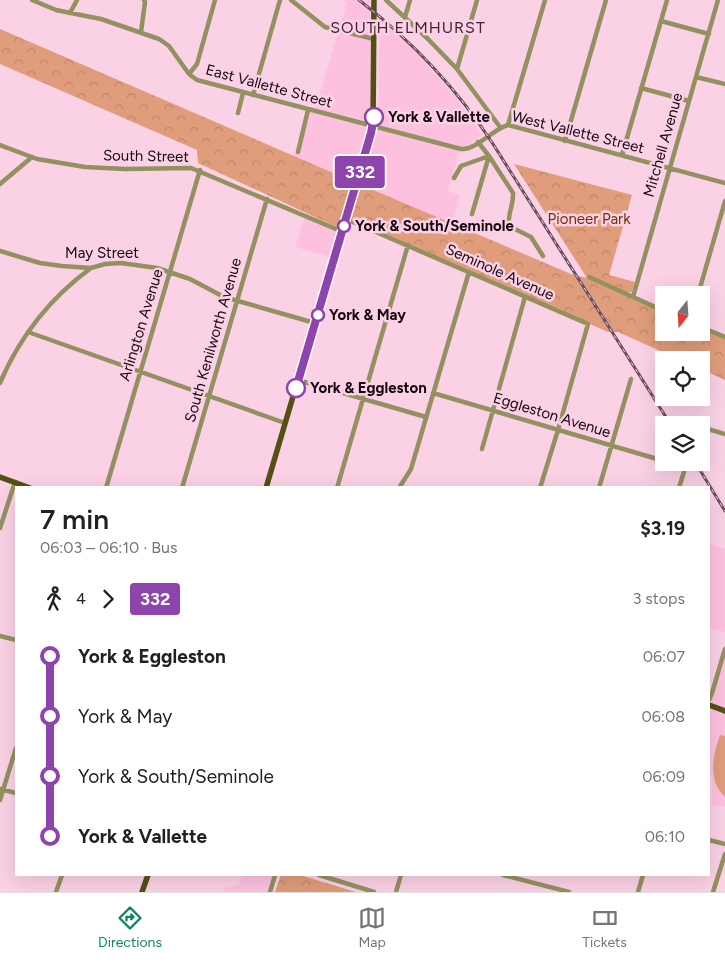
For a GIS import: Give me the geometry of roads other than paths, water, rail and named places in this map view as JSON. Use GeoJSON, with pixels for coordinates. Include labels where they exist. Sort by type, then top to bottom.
{"type":"FeatureCollection","features":[{"type":"Feature","properties":{"kind":"main road"},"geometry":{"type":"LineString","coordinates":[[267,486],[373,126],[374,0]]}},
{"type":"Feature","properties":{"kind":"main road"},"geometry":{"type":"LineString","coordinates":[[0,477],[25,486]]}},
{"type":"Feature","properties":{"kind":"main road"},"geometry":{"type":"LineString","coordinates":[[710,705],[725,711]]}},
{"type":"Feature","properties":{"kind":"main road"},"geometry":{"type":"LineString","coordinates":[[142,892],[148,876]]}},
{"type":"Feature","properties":{"kind":"street","name":"East Vallette Street"},"geometry":{"type":"LineString","coordinates":[[32,0],[45,6],[102,19],[159,38],[169,46],[188,74],[196,80],[373,126]]}},
{"type":"Feature","properties":{"kind":"street"},"geometry":{"type":"LineString","coordinates":[[70,13],[77,0]]}},
{"type":"Feature","properties":{"kind":"street"},"geometry":{"type":"LineString","coordinates":[[188,74],[197,64],[215,0]]}},
{"type":"Feature","properties":{"kind":"street"},"geometry":{"type":"LineString","coordinates":[[253,95],[280,0]]}},
{"type":"Feature","properties":{"kind":"street"},"geometry":{"type":"LineString","coordinates":[[291,0],[325,27],[374,39]]}},
{"type":"Feature","properties":{"kind":"street"},"geometry":{"type":"LineString","coordinates":[[386,0],[406,17],[457,69],[500,127]]}},
{"type":"Feature","properties":{"kind":"street"},"geometry":{"type":"LineString","coordinates":[[406,17],[410,0]]}},
{"type":"Feature","properties":{"kind":"street"},"geometry":{"type":"LineString","coordinates":[[457,69],[477,0]]}},
{"type":"Feature","properties":{"kind":"street"},"geometry":{"type":"LineString","coordinates":[[508,125],[544,0]]}},
{"type":"Feature","properties":{"kind":"street"},"geometry":{"type":"LineString","coordinates":[[565,141],[606,0]]}},
{"type":"Feature","properties":{"kind":"street"},"geometry":{"type":"LineString","coordinates":[[622,155],[667,0]]}},
{"type":"Feature","properties":{"kind":"street","name":"Mitchell Avenue"},"geometry":{"type":"LineString","coordinates":[[633,297],[718,0]]}},
{"type":"Feature","properties":{"kind":"street"},"geometry":{"type":"LineString","coordinates":[[141,32],[145,1]]}},
{"type":"Feature","properties":{"kind":"street"},"geometry":{"type":"LineString","coordinates":[[661,21],[709,34]]}},
{"type":"Feature","properties":{"kind":"street"},"geometry":{"type":"LineString","coordinates":[[696,77],[725,84]]}},
{"type":"Feature","properties":{"kind":"street"},"geometry":{"type":"LineString","coordinates":[[641,88],[689,101]]}},
{"type":"Feature","properties":{"kind":"street"},"geometry":{"type":"LineString","coordinates":[[238,112],[243,93]]}},
{"type":"Feature","properties":{"kind":"street"},"geometry":{"type":"LineString","coordinates":[[298,152],[308,110]]}},
{"type":"Feature","properties":{"kind":"street","name":"West Vallette Street"},"geometry":{"type":"LineString","coordinates":[[373,126],[467,149],[500,127],[508,125],[725,183]]}},
{"type":"Feature","properties":{"kind":"street"},"geometry":{"type":"LineString","coordinates":[[478,142],[513,193],[514,198],[508,226],[531,237],[543,256]]}},
{"type":"Feature","properties":{"kind":"street","name":"South Street"},"geometry":{"type":"LineString","coordinates":[[0,145],[32,157],[65,164],[106,168],[191,168],[200,170],[342,232]]}},
{"type":"Feature","properties":{"kind":"street"},"geometry":{"type":"LineString","coordinates":[[454,178],[461,166],[489,156]]}},
{"type":"Feature","properties":{"kind":"street"},"geometry":{"type":"LineString","coordinates":[[472,214],[489,156]]}},
{"type":"Feature","properties":{"kind":"street"},"geometry":{"type":"LineString","coordinates":[[0,184],[32,157]]}},
{"type":"Feature","properties":{"kind":"street","name":"Arlington Avenue"},"geometry":{"type":"LineString","coordinates":[[107,486],[200,170]]}},
{"type":"Feature","properties":{"kind":"street","name":"South Kenilworth Avenue"},"geometry":{"type":"LineString","coordinates":[[183,486],[267,199]]}},
{"type":"Feature","properties":{"kind":"street"},"geometry":{"type":"LineString","coordinates":[[701,286],[725,201]]}},
{"type":"Feature","properties":{"kind":"street","name":"Seminole Avenue"},"geometry":{"type":"LineString","coordinates":[[346,219],[588,324],[558,430]]}},
{"type":"Feature","properties":{"kind":"street"},"geometry":{"type":"LineString","coordinates":[[338,486],[408,245]]}},
{"type":"Feature","properties":{"kind":"street","name":"May Street"},"geometry":{"type":"LineString","coordinates":[[0,251],[48,264],[91,268],[105,264],[121,263],[148,266],[170,272],[217,294],[237,301],[315,323]]}},
{"type":"Feature","properties":{"kind":"street"},"geometry":{"type":"LineString","coordinates":[[0,383],[12,358],[28,332],[59,294],[91,268]]}},
{"type":"Feature","properties":{"kind":"street"},"geometry":{"type":"LineString","coordinates":[[400,486],[411,469],[469,272]]}},
{"type":"Feature","properties":{"kind":"street"},"geometry":{"type":"LineString","coordinates":[[589,277],[655,307]]}},
{"type":"Feature","properties":{"kind":"street"},"geometry":{"type":"LineString","coordinates":[[482,449],[525,297]]}},
{"type":"Feature","properties":{"kind":"street"},"geometry":{"type":"LineString","coordinates":[[710,331],[725,337]]}},
{"type":"Feature","properties":{"kind":"street"},"geometry":{"type":"LineString","coordinates":[[28,332],[286,423]]}},
{"type":"Feature","properties":{"kind":"street"},"geometry":{"type":"LineString","coordinates":[[600,486],[631,379]]}},
{"type":"Feature","properties":{"kind":"street"},"geometry":{"type":"LineString","coordinates":[[298,380],[426,417]]}},
{"type":"Feature","properties":{"kind":"street","name":"Eggleston Avenue"},"geometry":{"type":"LineString","coordinates":[[433,393],[655,458]]}},
{"type":"Feature","properties":{"kind":"street"},"geometry":{"type":"LineString","coordinates":[[541,486],[558,430]]}},
{"type":"Feature","properties":{"kind":"street"},"geometry":{"type":"LineString","coordinates":[[710,430],[725,434]]}},
{"type":"Feature","properties":{"kind":"street"},"geometry":{"type":"LineString","coordinates":[[680,486],[684,471]]}},
{"type":"Feature","properties":{"kind":"street"},"geometry":{"type":"LineString","coordinates":[[0,528],[15,482]]}},
{"type":"Feature","properties":{"kind":"street"},"geometry":{"type":"LineString","coordinates":[[0,636],[15,640]]}},
{"type":"Feature","properties":{"kind":"street"},"geometry":{"type":"LineString","coordinates":[[710,698],[725,649]]}},
{"type":"Feature","properties":{"kind":"street"},"geometry":{"type":"LineString","coordinates":[[0,800],[15,751]]}},
{"type":"Feature","properties":{"kind":"street"},"geometry":{"type":"LineString","coordinates":[[2,789],[15,793]]}},
{"type":"Feature","properties":{"kind":"street"},"geometry":{"type":"LineString","coordinates":[[710,840],[725,844]]}},
{"type":"Feature","properties":{"kind":"street"},"geometry":{"type":"LineString","coordinates":[[713,892],[725,854]]}},
{"type":"Feature","properties":{"kind":"street"},"geometry":{"type":"LineString","coordinates":[[56,892],[62,876]]}},
{"type":"Feature","properties":{"kind":"street"},"geometry":{"type":"LineString","coordinates":[[270,892],[275,876]]}},
{"type":"Feature","properties":{"kind":"street"},"geometry":{"type":"LineString","coordinates":[[321,876],[374,892]]}},
{"type":"Feature","properties":{"kind":"street"},"geometry":{"type":"LineString","coordinates":[[396,892],[401,876]]}},
{"type":"Feature","properties":{"kind":"street"},"geometry":{"type":"LineString","coordinates":[[507,876],[569,892]]}},
{"type":"Feature","properties":{"kind":"street"},"geometry":{"type":"LineString","coordinates":[[638,892],[643,876]]}},
{"type":"Feature","properties":{"kind":"railway"},"geometry":{"type":"LineString","coordinates":[[359,0],[397,32],[432,66],[479,123],[665,416]]}},
{"type":"Feature","properties":{"kind":"railway"},"geometry":{"type":"LineString","coordinates":[[701,471],[710,486]]}},
{"type":"Feature","properties":{"kind":"railway"},"geometry":{"type":"LineString","coordinates":[[710,486],[725,511]]}},
{"type":"Feature","properties":{"kind":"place","name":"York & Vallette"},"geometry":{"type":"Point","coordinates":[374,117]}},
{"type":"Feature","properties":{"kind":"place","name":"York & South/Seminole"},"geometry":{"type":"Point","coordinates":[344,226]}},
{"type":"Feature","properties":{"kind":"place","name":"York & May"},"geometry":{"type":"Point","coordinates":[318,315]}},
{"type":"Feature","properties":{"kind":"place","name":"York & Eggleston"},"geometry":{"type":"Point","coordinates":[296,388]}},
{"type":"Feature","properties":{"kind":"district","name":"SOUTH ELMHURST"},"geometry":{"type":"Point","coordinates":[408,27]}},
{"type":"Feature","properties":{"kind":"park label","name":"Pioneer Park"},"geometry":{"type":"Point","coordinates":[589,219]}}]}
